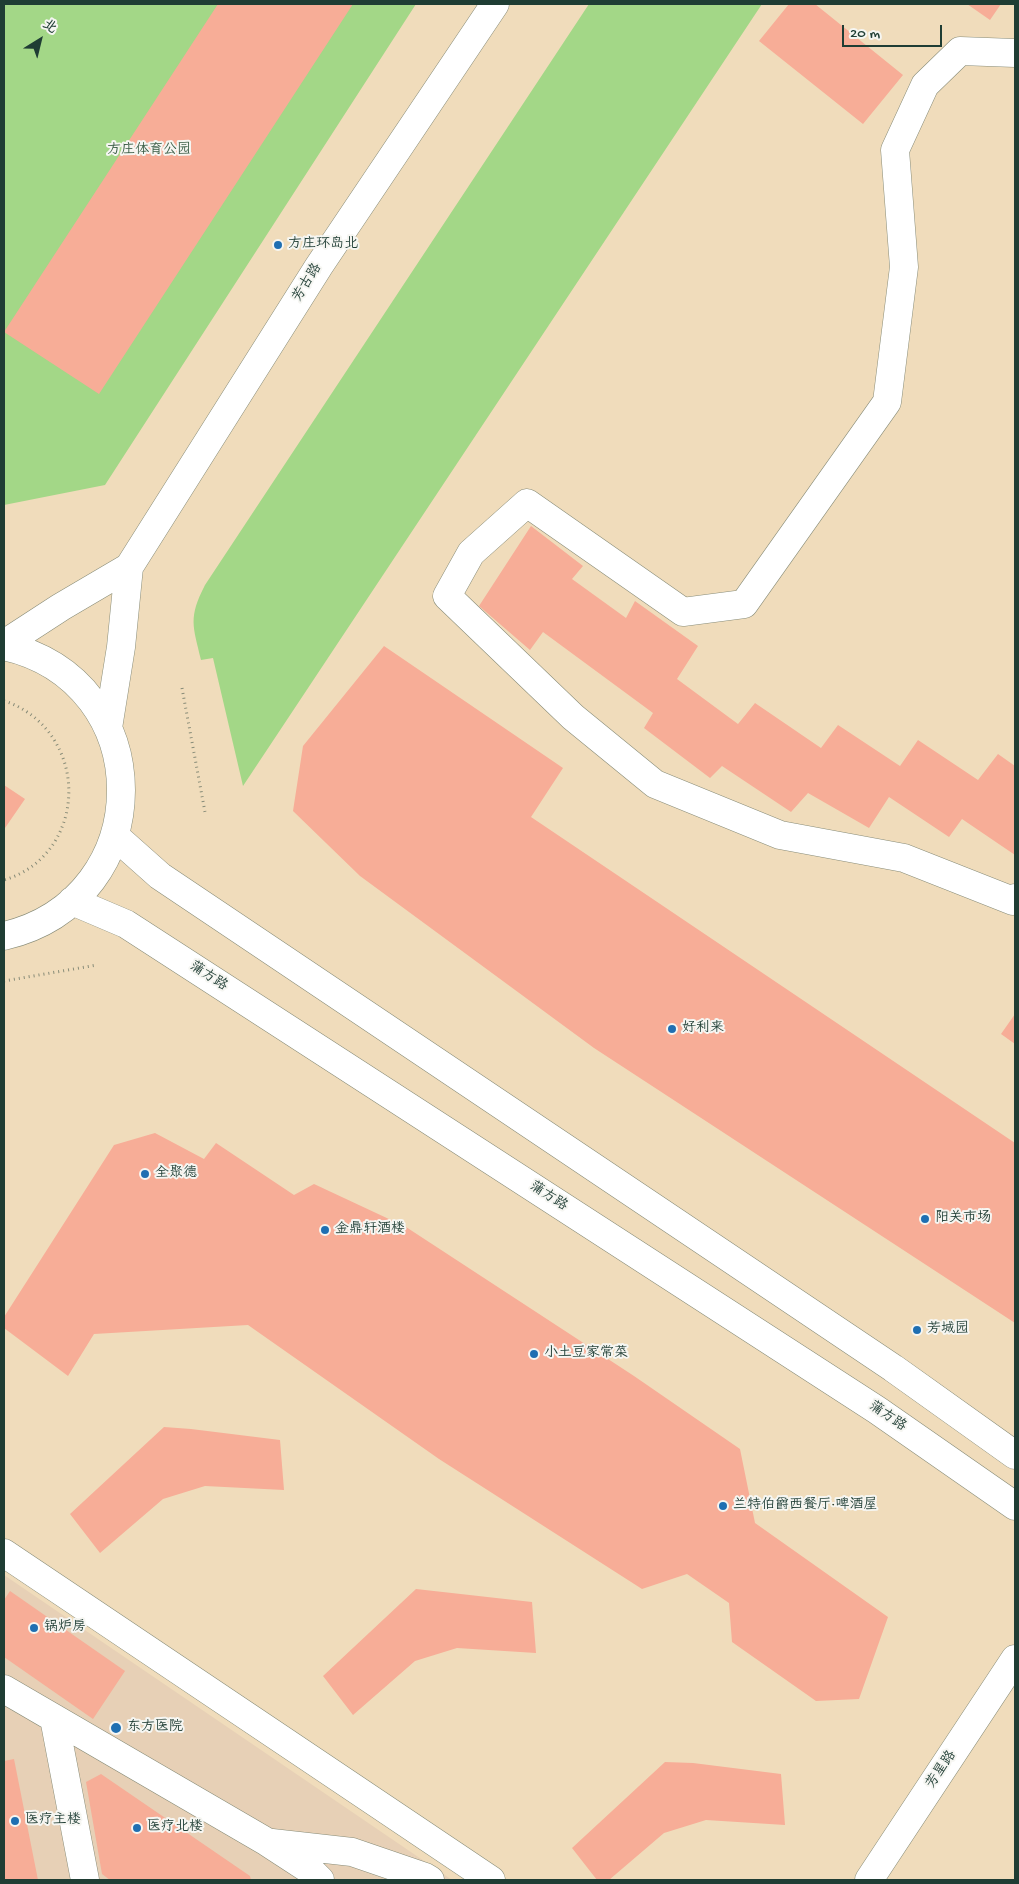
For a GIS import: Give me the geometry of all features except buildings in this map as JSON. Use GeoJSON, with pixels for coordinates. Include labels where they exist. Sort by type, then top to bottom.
{"type":"FeatureCollection","features":[{"type":"Feature","properties":{"kind":"street","name":"芳古路"},"geometry":{"type":"LineString","coordinates":[[129,567],[319,266],[495,4]]}},
{"type":"Feature","properties":{"kind":"street"},"geometry":{"type":"LineString","coordinates":[[1015,53],[960,51],[925,85],[895,150],[904,267],[888,402],[744,604],[683,612],[528,503],[470,553],[447,596],[573,717],[655,784],[780,835],[904,858],[1013,901],[1015,898]]}},
{"type":"Feature","properties":{"kind":"street"},"geometry":{"type":"LineString","coordinates":[[4,645],[61,607],[129,567]]}},
{"type":"Feature","properties":{"kind":"street"},"geometry":{"type":"LineString","coordinates":[[108,728],[121,647],[129,567]]}},
{"type":"Feature","properties":{"kind":"street"},"geometry":{"type":"LineString","coordinates":[[4,645],[31,655],[57,668],[81,690],[95,707],[108,728],[116,751],[121,776],[121,800],[115,836],[98,871],[72,901],[44,921],[22,931],[4,936]]}},
{"type":"Feature","properties":{"kind":"street"},"geometry":{"type":"LineString","coordinates":[[115,836],[160,876],[877,1357],[1015,1455]]}},
{"type":"Feature","properties":{"kind":"street","name":"蒲方路"},"geometry":{"type":"LineString","coordinates":[[72,901],[126,924],[877,1410],[1015,1506]]}},
{"type":"Feature","properties":{"kind":"street"},"geometry":{"type":"LineString","coordinates":[[4,1553],[492,1880]]}},
{"type":"Feature","properties":{"kind":"street","name":"芳星路"},"geometry":{"type":"LineString","coordinates":[[869,1880],[1015,1659]]}},
{"type":"Feature","properties":{"kind":"street"},"geometry":{"type":"LineString","coordinates":[[4,1689],[267,1842],[310,1870],[320,1880]]}},
{"type":"Feature","properties":{"kind":"street"},"geometry":{"type":"LineString","coordinates":[[54,1718],[85,1880]]}},
{"type":"Feature","properties":{"kind":"street"},"geometry":{"type":"LineString","coordinates":[[267,1842],[352,1852],[430,1880]]}},
{"type":"Feature","properties":{"kind":"path"},"geometry":{"type":"LineString","coordinates":[[182,688],[205,812]]}},
{"type":"Feature","properties":{"kind":"path"},"geometry":{"type":"LineString","coordinates":[[4,701],[26,711],[42,724],[55,740],[69,776],[69,801],[64,825],[52,846],[35,864],[14,877],[4,880]]}},
{"type":"Feature","properties":{"kind":"path"},"geometry":{"type":"LineString","coordinates":[[4,981],[97,965]]}},
{"type":"Feature","properties":{"kind":"shaded area","name":"东方医院"},"geometry":{"type":"Polygon","coordinates":[[[4,1575],[452,1880],[4,1880],[4,1575]]]}},
{"type":"Feature","properties":{"kind":"green space","name":"方庄体育公园"},"geometry":{"type":"Polygon","coordinates":[[[4,4],[416,4],[105,485],[4,505],[4,4]]]}},
{"type":"Feature","properties":{"kind":"green space"},"geometry":{"type":"Polygon","coordinates":[[[589,4],[762,4],[243,786],[213,658],[201,660],[196,639],[194,614],[200,596],[205,585],[589,4]]]}},
{"type":"Feature","properties":{"kind":"place","name":"方庄环岛北"},"geometry":{"type":"Point","coordinates":[278,245]}},
{"type":"Feature","properties":{"kind":"place","name":"好利来"},"geometry":{"type":"Point","coordinates":[672,1029]}},
{"type":"Feature","properties":{"kind":"place","name":"全聚德"},"geometry":{"type":"Point","coordinates":[145,1174]}},
{"type":"Feature","properties":{"kind":"place","name":"阳关市场"},"geometry":{"type":"Point","coordinates":[925,1219]}},
{"type":"Feature","properties":{"kind":"place","name":"金鼎轩酒楼"},"geometry":{"type":"Point","coordinates":[325,1230]}},
{"type":"Feature","properties":{"kind":"place","name":"芳城园"},"geometry":{"type":"Point","coordinates":[917,1330]}},
{"type":"Feature","properties":{"kind":"place","name":"小土豆家常菜"},"geometry":{"type":"Point","coordinates":[534,1354]}},
{"type":"Feature","properties":{"kind":"place","name":"兰特伯爵西餐厅·啤酒屋"},"geometry":{"type":"Point","coordinates":[723,1506]}},
{"type":"Feature","properties":{"kind":"place","name":"锅炉房"},"geometry":{"type":"Point","coordinates":[34,1628]}},
{"type":"Feature","properties":{"kind":"place","name":"东方医院"},"geometry":{"type":"Point","coordinates":[116,1728]}},
{"type":"Feature","properties":{"kind":"place","name":"医疗主楼"},"geometry":{"type":"Point","coordinates":[15,1821]}},
{"type":"Feature","properties":{"kind":"place","name":"医疗北楼"},"geometry":{"type":"Point","coordinates":[137,1828]}}]}
